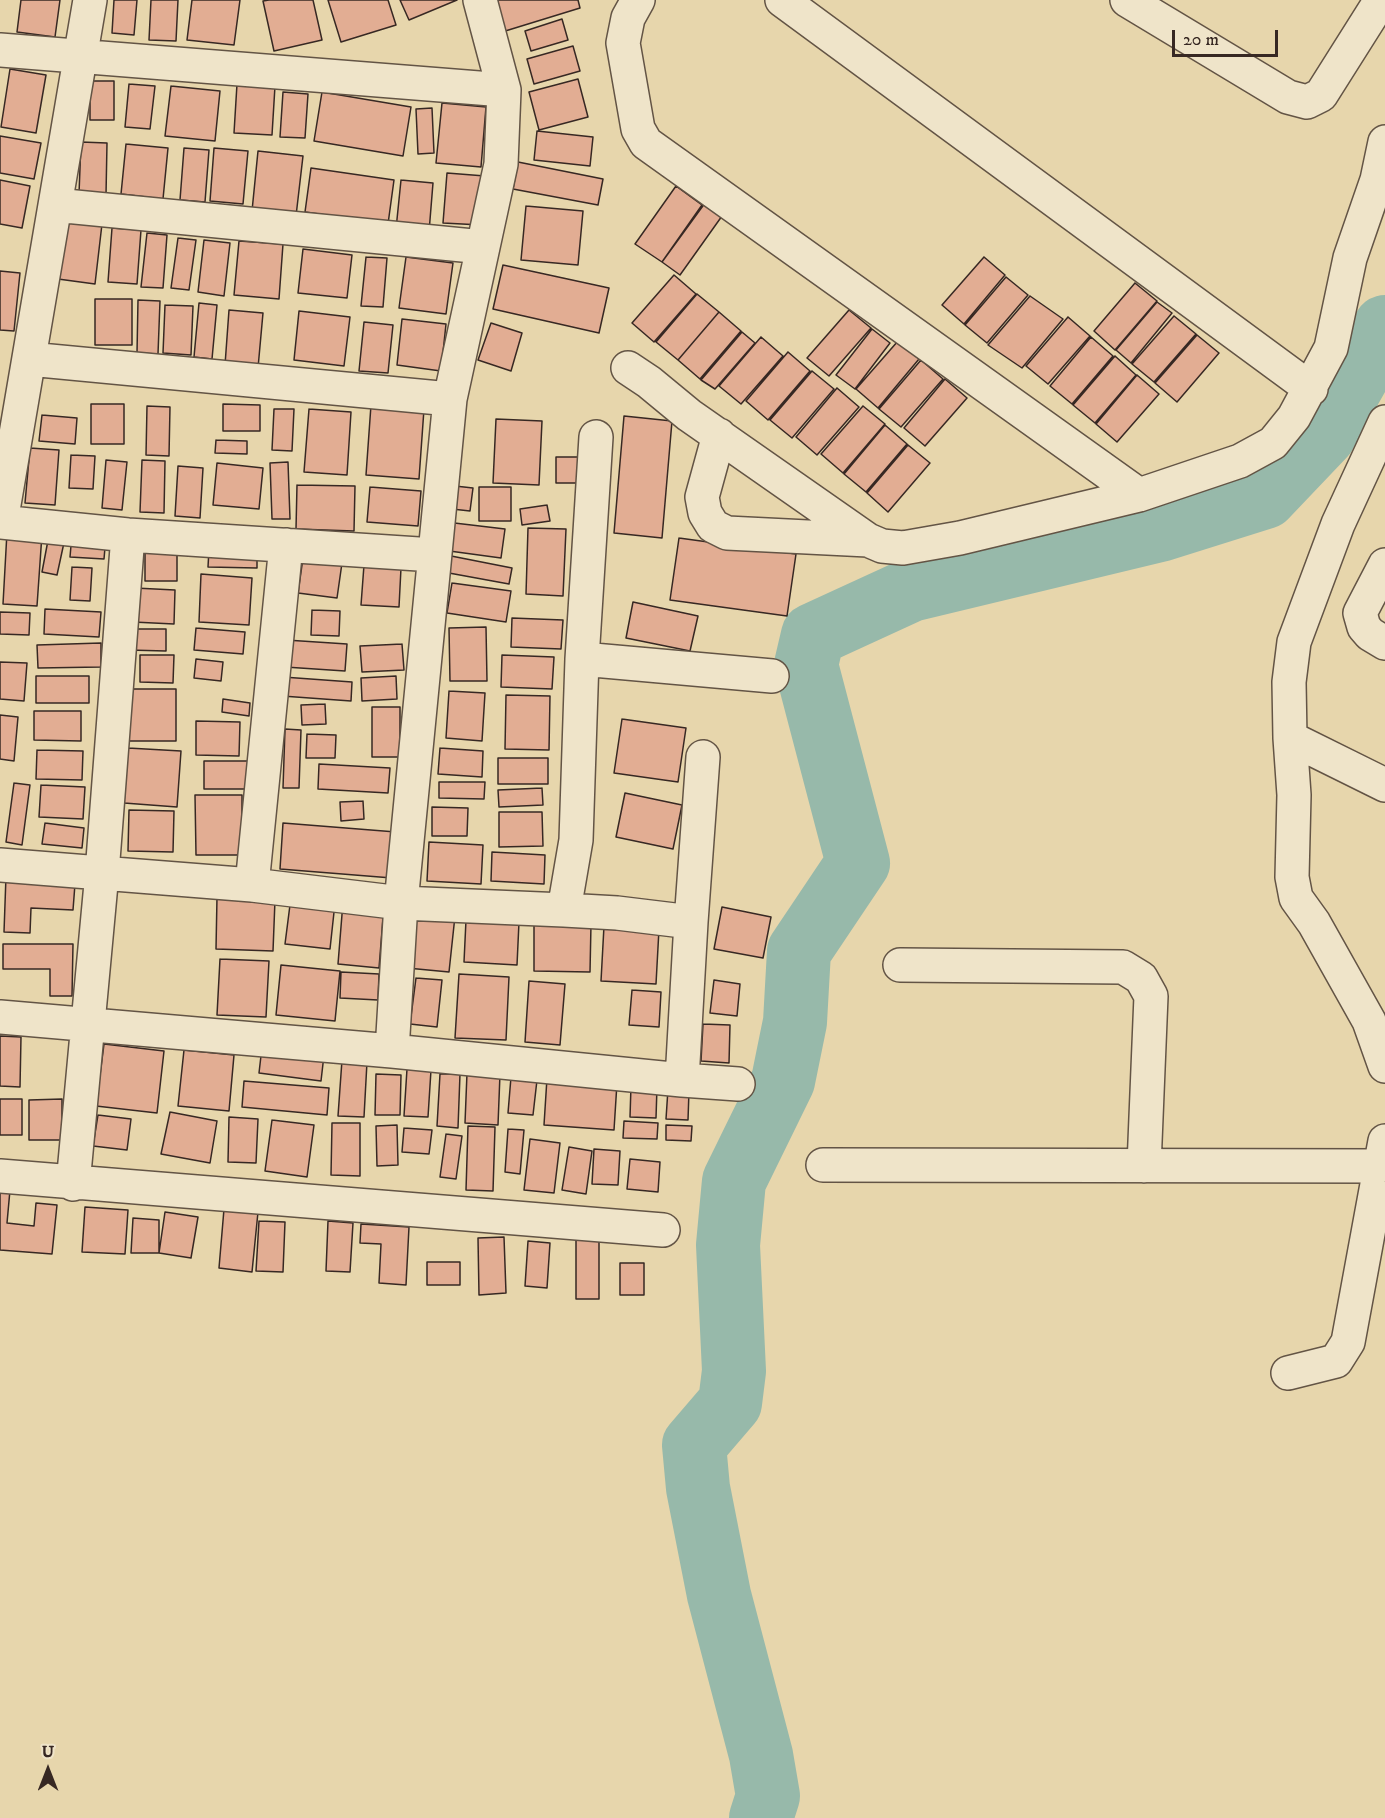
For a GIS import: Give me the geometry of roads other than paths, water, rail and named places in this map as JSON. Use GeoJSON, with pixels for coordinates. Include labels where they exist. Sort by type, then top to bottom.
{"type":"FeatureCollection","features":[{"type":"Feature","properties":{"kind":"street"},"geometry":{"type":"LineString","coordinates":[[90,0],[0,522],[128,535],[434,555]]}},
{"type":"Feature","properties":{"kind":"street"},"geometry":{"type":"LineString","coordinates":[[392,1051],[401,903],[450,399],[501,164],[504,90],[480,0]]}},
{"type":"Feature","properties":{"kind":"street"},"geometry":{"type":"LineString","coordinates":[[638,0],[628,18],[623,43],[638,129],[646,143],[1139,495]]}},
{"type":"Feature","properties":{"kind":"street"},"geometry":{"type":"LineString","coordinates":[[782,0],[1311,389]]}},
{"type":"Feature","properties":{"kind":"street"},"geometry":{"type":"LineString","coordinates":[[1127,0],[1288,97],[1306,102],[1321,95],[1381,0]]}},
{"type":"Feature","properties":{"kind":"street"},"geometry":{"type":"LineString","coordinates":[[0,50],[504,90]]}},
{"type":"Feature","properties":{"kind":"street"},"geometry":{"type":"LineString","coordinates":[[628,368],[868,540],[882,546],[903,548],[948,540],[1139,495],[1240,461],[1273,443],[1294,417],[1331,348],[1350,258],[1381,184],[1385,142]]}},
{"type":"Feature","properties":{"kind":"street"},"geometry":{"type":"LineString","coordinates":[[55,205],[483,247]]}},
{"type":"Feature","properties":{"kind":"street"},"geometry":{"type":"LineString","coordinates":[[29,359],[450,399]]}},
{"type":"Feature","properties":{"kind":"street"},"geometry":{"type":"LineString","coordinates":[[1385,422],[1338,524],[1294,642],[1289,682],[1294,795],[1292,877],[1296,898],[1314,923],[1369,1021],[1385,1066]]}},
{"type":"Feature","properties":{"kind":"street"},"geometry":{"type":"LineString","coordinates":[[719,435],[702,498],[705,513],[713,526],[727,533],[868,540]]}},
{"type":"Feature","properties":{"kind":"street"},"geometry":{"type":"LineString","coordinates":[[564,910],[576,840],[582,659],[596,437]]}},
{"type":"Feature","properties":{"kind":"street"},"geometry":{"type":"LineString","coordinates":[[73,1184],[102,873],[128,535]]}},
{"type":"Feature","properties":{"kind":"street"},"geometry":{"type":"LineString","coordinates":[[252,885],[286,545]]}},
{"type":"Feature","properties":{"kind":"street"},"geometry":{"type":"LineString","coordinates":[[1385,565],[1360,613],[1364,627],[1370,634],[1385,643]]}},
{"type":"Feature","properties":{"kind":"street"},"geometry":{"type":"LineString","coordinates":[[582,659],[772,676]]}},
{"type":"Feature","properties":{"kind":"street"},"geometry":{"type":"LineString","coordinates":[[1290,738],[1385,785]]}},
{"type":"Feature","properties":{"kind":"street"},"geometry":{"type":"LineString","coordinates":[[682,1080],[703,757]]}},
{"type":"Feature","properties":{"kind":"street"},"geometry":{"type":"LineString","coordinates":[[0,865],[252,885],[401,903],[617,913],[691,922]]}},
{"type":"Feature","properties":{"kind":"street"},"geometry":{"type":"LineString","coordinates":[[900,965],[1123,967],[1141,978],[1151,996],[1144,1166]]}},
{"type":"Feature","properties":{"kind":"street"},"geometry":{"type":"LineString","coordinates":[[0,1017],[738,1084]]}},
{"type":"Feature","properties":{"kind":"street"},"geometry":{"type":"LineString","coordinates":[[823,1165],[1144,1166],[1383,1154],[1348,1342],[1336,1361],[1288,1373]]}},
{"type":"Feature","properties":{"kind":"street"},"geometry":{"type":"LineString","coordinates":[[0,1176],[73,1184],[663,1230]]}},
{"type":"Feature","properties":{"kind":"waterway"},"geometry":{"type":"LineString","coordinates":[[761,1818],[768,1796],[761,1755],[719,1595],[698,1488],[694,1445],[730,1403],[734,1371],[728,1245],[734,1181],[783,1081],[795,1022],[799,951],[858,863],[806,665],[813,635],[911,590],[1160,530],[1265,497],[1324,435],[1385,327]]}}]}
